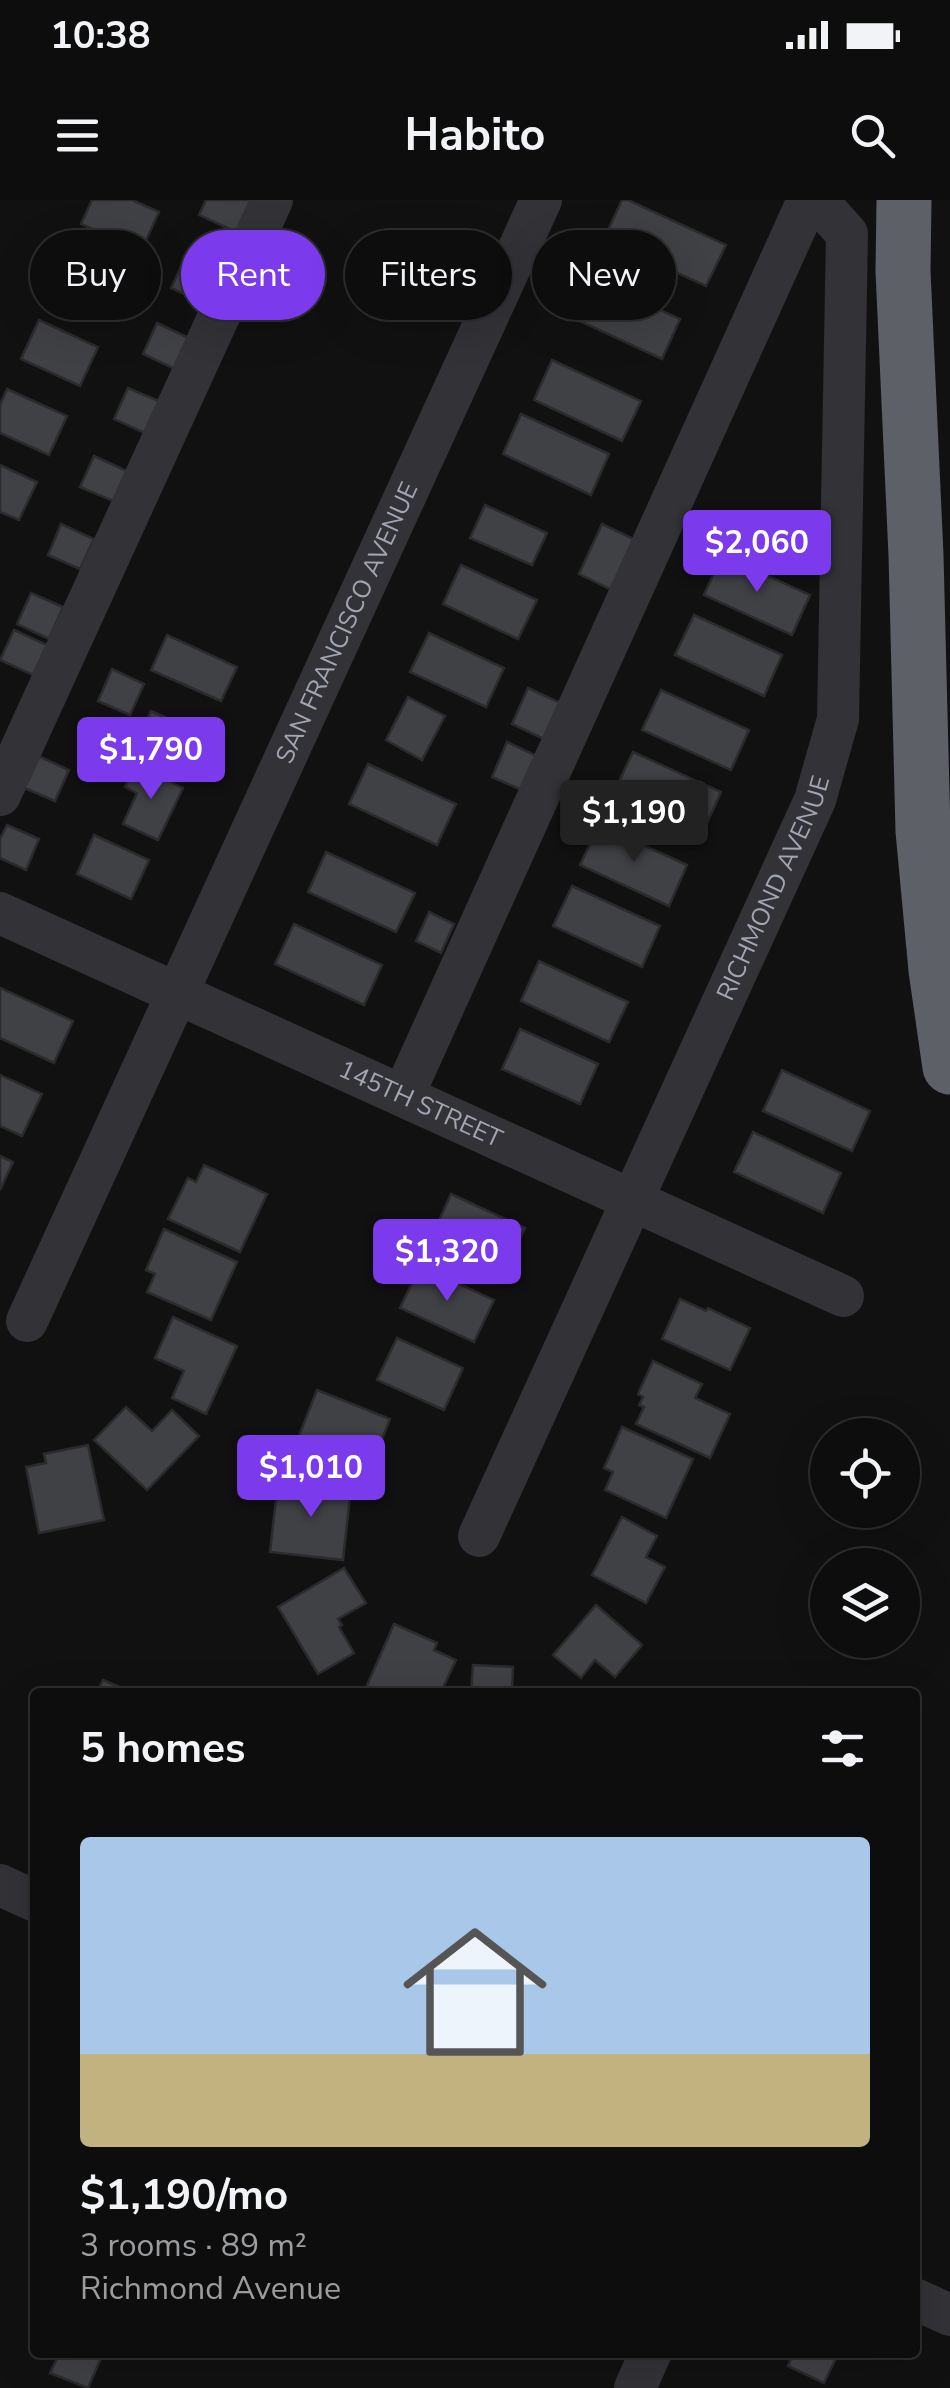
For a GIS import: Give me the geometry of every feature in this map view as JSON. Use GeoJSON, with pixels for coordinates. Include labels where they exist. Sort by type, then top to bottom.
{"type":"FeatureCollection","features":[{"type":"Feature","properties":{"kind":"highway"},"geometry":{"type":"LineString","coordinates":[[904,200],[903,271],[924,832],[936,970],[950,1067]]}},
{"type":"Feature","properties":{"kind":"street"},"geometry":{"type":"LineString","coordinates":[[0,795],[272,200]]}},
{"type":"Feature","properties":{"kind":"street","name":"SAN FRANCISCO AVENUE"},"geometry":{"type":"LineString","coordinates":[[27,1321],[541,200]]}},
{"type":"Feature","properties":{"kind":"street"},"geometry":{"type":"LineString","coordinates":[[403,1096],[808,200]]}},
{"type":"Feature","properties":{"kind":"street","name":"RICHMOND AVENUE"},"geometry":{"type":"LineString","coordinates":[[480,1536],[816,800],[838,719],[847,234],[817,200]]}},
{"type":"Feature","properties":{"kind":"street","name":"145TH STREET"},"geometry":{"type":"LineString","coordinates":[[0,913],[843,1296]]}},
{"type":"Feature","properties":{"kind":"street"},"geometry":{"type":"LineString","coordinates":[[0,1885],[30,1899]]}},
{"type":"Feature","properties":{"kind":"street"},"geometry":{"type":"LineString","coordinates":[[920,2301],[950,2315]]}},
{"type":"Feature","properties":{"kind":"street"},"geometry":{"type":"LineString","coordinates":[[636,2388],[648,2358]]}},
{"type":"Feature","properties":{"kind":"building"},"geometry":{"type":"Polygon","coordinates":[[[92,200],[132,200],[159,212],[151,230],[94,230],[81,224],[92,200]]]}},
{"type":"Feature","properties":{"kind":"building"},"geometry":{"type":"Polygon","coordinates":[[[206,200],[251,200],[237,230],[199,215],[206,200]]]}},
{"type":"Feature","properties":{"kind":"building"},"geometry":{"type":"Polygon","coordinates":[[[622,200],[628,200],[726,245],[706,286],[676,272],[676,230],[608,230],[622,200]]]}},
{"type":"Feature","properties":{"kind":"building"},"geometry":{"type":"Polygon","coordinates":[[[181,267],[181,292],[171,288],[181,267]]]}},
{"type":"Feature","properties":{"kind":"building"},"geometry":{"type":"Polygon","coordinates":[[[676,317],[680,319],[662,359],[577,320],[676,317]]]}},
{"type":"Feature","properties":{"kind":"building"},"geometry":{"type":"Polygon","coordinates":[[[39,320],[98,347],[80,386],[21,359],[39,320]]]}},
{"type":"Feature","properties":{"kind":"building"},"geometry":{"type":"Polygon","coordinates":[[[157,323],[189,338],[175,369],[143,354],[157,323]]]}},
{"type":"Feature","properties":{"kind":"building"},"geometry":{"type":"Polygon","coordinates":[[[552,360],[641,401],[622,441],[534,400],[552,360]]]}},
{"type":"Feature","properties":{"kind":"building"},"geometry":{"type":"Polygon","coordinates":[[[128,388],[161,402],[147,434],[114,419],[128,388]]]}},
{"type":"Feature","properties":{"kind":"building"},"geometry":{"type":"Polygon","coordinates":[[[7,389],[67,416],[49,455],[0,433],[0,405],[7,389]]]}},
{"type":"Feature","properties":{"kind":"building"},"geometry":{"type":"Polygon","coordinates":[[[521,414],[609,454],[591,495],[503,454],[521,414]]]}},
{"type":"Feature","properties":{"kind":"building"},"geometry":{"type":"Polygon","coordinates":[[[94,456],[127,471],[113,501],[80,487],[94,456]]]}},
{"type":"Feature","properties":{"kind":"building"},"geometry":{"type":"Polygon","coordinates":[[[0,465],[37,482],[19,520],[0,512],[0,465]]]}},
{"type":"Feature","properties":{"kind":"building"},"geometry":{"type":"Polygon","coordinates":[[[485,505],[547,533],[532,565],[470,538],[485,505]]]}},
{"type":"Feature","properties":{"kind":"building"},"geometry":{"type":"Polygon","coordinates":[[[61,524],[94,539],[80,569],[48,555],[61,524]]]}},
{"type":"Feature","properties":{"kind":"building"},"geometry":{"type":"Polygon","coordinates":[[[602,524],[640,542],[616,592],[579,574],[602,524]]]}},
{"type":"Feature","properties":{"kind":"building"},"geometry":{"type":"Polygon","coordinates":[[[722,555],[810,595],[792,635],[704,595],[722,555]]]}},
{"type":"Feature","properties":{"kind":"building"},"geometry":{"type":"Polygon","coordinates":[[[461,565],[537,600],[518,639],[443,604],[461,565]]]}},
{"type":"Feature","properties":{"kind":"building"},"geometry":{"type":"Polygon","coordinates":[[[31,593],[63,607],[49,639],[17,624],[31,593]]]}},
{"type":"Feature","properties":{"kind":"building"},"geometry":{"type":"Polygon","coordinates":[[[694,615],[782,655],[764,696],[675,655],[694,615]]]}},
{"type":"Feature","properties":{"kind":"building"},"geometry":{"type":"Polygon","coordinates":[[[14,630],[47,645],[33,675],[0,660],[14,630]]]}},
{"type":"Feature","properties":{"kind":"building"},"geometry":{"type":"Polygon","coordinates":[[[429,633],[504,668],[486,707],[410,672],[429,633]]]}},
{"type":"Feature","properties":{"kind":"building"},"geometry":{"type":"Polygon","coordinates":[[[167,635],[237,667],[221,701],[151,670],[167,635]]]}},
{"type":"Feature","properties":{"kind":"building"},"geometry":{"type":"Polygon","coordinates":[[[112,669],[144,684],[130,715],[98,701],[112,669]]]}},
{"type":"Feature","properties":{"kind":"building"},"geometry":{"type":"Polygon","coordinates":[[[528,688],[565,705],[548,741],[512,724],[528,688]]]}},
{"type":"Feature","properties":{"kind":"building"},"geometry":{"type":"Polygon","coordinates":[[[661,690],[749,730],[731,770],[642,730],[661,690]]]}},
{"type":"Feature","properties":{"kind":"building"},"geometry":{"type":"Polygon","coordinates":[[[408,697],[445,716],[422,760],[386,740],[408,697]]]}},
{"type":"Feature","properties":{"kind":"building"},"geometry":{"type":"Polygon","coordinates":[[[151,711],[204,734],[186,774],[133,750],[151,711]]]}},
{"type":"Feature","properties":{"kind":"building"},"geometry":{"type":"Polygon","coordinates":[[[507,742],[539,757],[524,791],[492,777],[507,742]]]}},
{"type":"Feature","properties":{"kind":"building"},"geometry":{"type":"Polygon","coordinates":[[[633,752],[721,792],[703,832],[614,792],[633,752]]]}},
{"type":"Feature","properties":{"kind":"building"},"geometry":{"type":"Polygon","coordinates":[[[36,755],[69,770],[55,801],[22,787],[36,755]]]}},
{"type":"Feature","properties":{"kind":"building"},"geometry":{"type":"Polygon","coordinates":[[[368,764],[456,804],[437,845],[349,804],[368,764]]]}},
{"type":"Feature","properties":{"kind":"building"},"geometry":{"type":"Polygon","coordinates":[[[136,765],[183,788],[158,840],[123,824],[137,793],[125,787],[136,765]]]}},
{"type":"Feature","properties":{"kind":"building"},"geometry":{"type":"Polygon","coordinates":[[[7,825],[39,839],[26,870],[0,858],[0,839],[7,825]]]}},
{"type":"Feature","properties":{"kind":"building"},"geometry":{"type":"Polygon","coordinates":[[[599,825],[687,865],[669,906],[580,865],[599,825]]]}},
{"type":"Feature","properties":{"kind":"building"},"geometry":{"type":"Polygon","coordinates":[[[94,835],[149,860],[131,899],[77,874],[94,835]]]}},
{"type":"Feature","properties":{"kind":"building"},"geometry":{"type":"Polygon","coordinates":[[[326,852],[415,893],[396,932],[308,892],[326,852]]]}},
{"type":"Feature","properties":{"kind":"building"},"geometry":{"type":"Polygon","coordinates":[[[572,886],[660,926],[642,967],[553,926],[572,886]]]}},
{"type":"Feature","properties":{"kind":"building"},"geometry":{"type":"Polygon","coordinates":[[[429,912],[454,924],[441,953],[416,941],[429,912]]]}},
{"type":"Feature","properties":{"kind":"building"},"geometry":{"type":"Polygon","coordinates":[[[294,924],[382,965],[364,1005],[275,964],[294,924]]]}},
{"type":"Feature","properties":{"kind":"building"},"geometry":{"type":"Polygon","coordinates":[[[539,961],[628,1002],[609,1042],[521,1001],[539,961]]]}},
{"type":"Feature","properties":{"kind":"building"},"geometry":{"type":"Polygon","coordinates":[[[0,988],[73,1021],[54,1063],[0,1038],[0,988]]]}},
{"type":"Feature","properties":{"kind":"building"},"geometry":{"type":"Polygon","coordinates":[[[520,1029],[598,1064],[580,1104],[502,1069],[520,1029]]]}},
{"type":"Feature","properties":{"kind":"building"},"geometry":{"type":"Polygon","coordinates":[[[782,1070],[870,1111],[852,1151],[763,1111],[782,1070]]]}},
{"type":"Feature","properties":{"kind":"building"},"geometry":{"type":"Polygon","coordinates":[[[0,1075],[42,1094],[22,1136],[0,1126],[0,1075]]]}},
{"type":"Feature","properties":{"kind":"building"},"geometry":{"type":"Polygon","coordinates":[[[753,1132],[841,1173],[823,1213],[734,1172],[753,1132]]]}},
{"type":"Feature","properties":{"kind":"building"},"geometry":{"type":"Polygon","coordinates":[[[0,1156],[13,1162],[0,1190],[0,1156]]]}},
{"type":"Feature","properties":{"kind":"building"},"geometry":{"type":"Polygon","coordinates":[[[204,1165],[267,1194],[240,1252],[168,1219],[188,1178],[196,1182],[204,1165]]]}},
{"type":"Feature","properties":{"kind":"building"},"geometry":{"type":"Polygon","coordinates":[[[451,1194],[525,1228],[505,1270],[432,1236],[451,1194]]]}},
{"type":"Feature","properties":{"kind":"building"},"geometry":{"type":"Polygon","coordinates":[[[164,1229],[237,1262],[211,1320],[147,1292],[155,1274],[146,1270],[164,1229]]]}},
{"type":"Feature","properties":{"kind":"building"},"geometry":{"type":"Polygon","coordinates":[[[420,1266],[494,1300],[474,1342],[400,1308],[420,1266]]]}},
{"type":"Feature","properties":{"kind":"building"},"geometry":{"type":"Polygon","coordinates":[[[680,1299],[750,1328],[730,1370],[662,1339],[680,1299]]]}},
{"type":"Feature","properties":{"kind":"building"},"geometry":{"type":"Polygon","coordinates":[[[173,1317],[237,1346],[206,1414],[172,1398],[184,1371],[155,1358],[173,1317]]]}},
{"type":"Feature","properties":{"kind":"building"},"geometry":{"type":"Polygon","coordinates":[[[397,1338],[463,1368],[444,1410],[377,1380],[397,1338]]]}},
{"type":"Feature","properties":{"kind":"building"},"geometry":{"type":"Polygon","coordinates":[[[653,1361],[702,1384],[695,1398],[730,1414],[710,1458],[636,1424],[644,1407],[639,1405],[643,1397],[638,1394],[653,1361]]]}},
{"type":"Feature","properties":{"kind":"building"},"geometry":{"type":"Polygon","coordinates":[[[317,1390],[390,1419],[374,1460],[365,1457],[357,1477],[293,1451],[317,1390]]]}},
{"type":"Feature","properties":{"kind":"building"},"geometry":{"type":"Polygon","coordinates":[[[126,1407],[152,1431],[172,1410],[199,1436],[147,1490],[94,1440],[126,1407]]]}},
{"type":"Feature","properties":{"kind":"building"},"geometry":{"type":"Polygon","coordinates":[[[622,1427],[693,1459],[666,1518],[605,1490],[613,1472],[604,1468],[622,1427]]]}},
{"type":"Feature","properties":{"kind":"building"},"geometry":{"type":"Polygon","coordinates":[[[88,1445],[104,1520],[39,1533],[26,1467],[46,1463],[44,1454],[88,1445]]]}},
{"type":"Feature","properties":{"kind":"building"},"geometry":{"type":"Polygon","coordinates":[[[278,1481],[351,1488],[343,1560],[270,1552],[278,1481]]]}},
{"type":"Feature","properties":{"kind":"building"},"geometry":{"type":"Polygon","coordinates":[[[622,1517],[657,1536],[646,1557],[665,1567],[646,1603],[592,1575],[622,1517]]]}},
{"type":"Feature","properties":{"kind":"building"},"geometry":{"type":"Polygon","coordinates":[[[344,1568],[366,1603],[338,1619],[354,1653],[318,1674],[278,1607],[344,1568]]]}},
{"type":"Feature","properties":{"kind":"building"},"geometry":{"type":"Polygon","coordinates":[[[596,1605],[642,1645],[615,1677],[595,1660],[581,1678],[553,1655],[596,1605]]]}},
{"type":"Feature","properties":{"kind":"building"},"geometry":{"type":"Polygon","coordinates":[[[394,1624],[437,1643],[434,1650],[456,1660],[443,1688],[366,1688],[394,1624]]]}},
{"type":"Feature","properties":{"kind":"building"},"geometry":{"type":"Polygon","coordinates":[[[473,1665],[513,1667],[512,1688],[471,1688],[473,1665]]]}},
{"type":"Feature","properties":{"kind":"building"},"geometry":{"type":"Polygon","coordinates":[[[103,1680],[122,1688],[99,1688],[103,1680]]]}},
{"type":"Feature","properties":{"kind":"building"},"geometry":{"type":"Polygon","coordinates":[[[57,2358],[101,2358],[88,2388],[50,2373],[57,2358]]]}},
{"type":"Feature","properties":{"kind":"building"},"geometry":{"type":"Polygon","coordinates":[[[791,2358],[836,2358],[824,2383],[788,2366],[791,2358]]]}}]}
